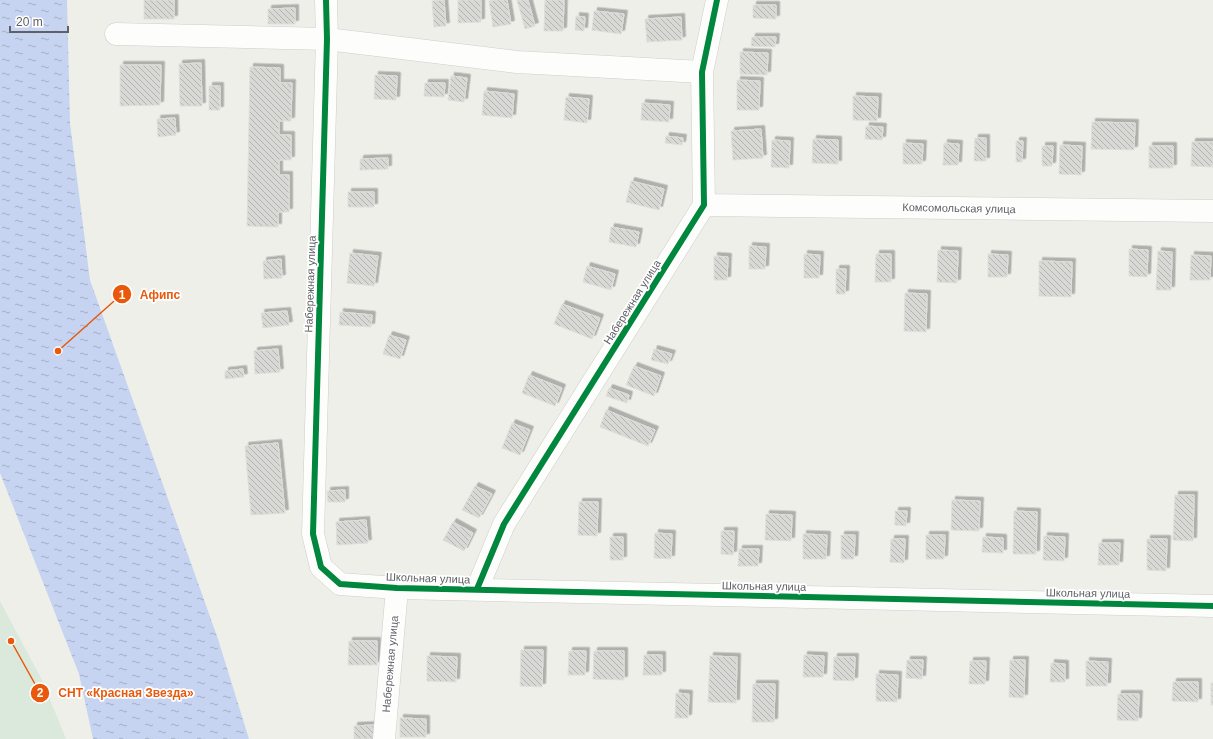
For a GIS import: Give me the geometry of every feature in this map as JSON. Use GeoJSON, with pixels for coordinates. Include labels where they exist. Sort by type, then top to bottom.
{"type":"FeatureCollection","features":[{"type":"Feature","properties":{"kind":"street","name":"Набережная улица"},"geometry":{"type":"LineString","coordinates":[[321,567],[313,534],[327,39],[326,0]]}},
{"type":"Feature","properties":{"kind":"street"},"geometry":{"type":"LineString","coordinates":[[704,205],[702,72],[717,0]]}},
{"type":"Feature","properties":{"kind":"street"},"geometry":{"type":"LineString","coordinates":[[116,34],[327,39],[517,62],[702,72]]}},
{"type":"Feature","properties":{"kind":"street","name":"Набережная улица"},"geometry":{"type":"LineString","coordinates":[[477,589],[504,524],[704,205]]}},
{"type":"Feature","properties":{"kind":"street","name":"Комсомольская улица"},"geometry":{"type":"LineString","coordinates":[[704,205],[1213,211]]}},
{"type":"Feature","properties":{"kind":"street","name":"Школьная улица"},"geometry":{"type":"LineString","coordinates":[[321,567],[340,584],[397,588],[1213,606]]}},
{"type":"Feature","properties":{"kind":"street","name":"Набережная улица"},"geometry":{"type":"LineString","coordinates":[[384,739],[397,588]]}},
{"type":"Feature","properties":{"kind":"green space"},"geometry":{"type":"Polygon","coordinates":[[[0,601],[43,682],[66,739],[0,739],[0,601]]]}},
{"type":"Feature","properties":{"kind":"water"},"geometry":{"type":"Polygon","coordinates":[[[0,0],[67,0],[70,123],[90,280],[218,639],[249,739],[93,739],[79,674],[0,473],[0,0]]]}},
{"type":"Feature","properties":{"kind":"building"},"geometry":{"type":"Polygon","coordinates":[[[144,0],[174,0],[174,19],[144,19],[144,0]]]}},
{"type":"Feature","properties":{"kind":"building"},"geometry":{"type":"Polygon","coordinates":[[[444,0],[446,26],[434,27],[432,1],[444,0]]]}},
{"type":"Feature","properties":{"kind":"building"},"geometry":{"type":"Polygon","coordinates":[[[458,0],[481,0],[481,22],[458,23],[458,0]]]}},
{"type":"Feature","properties":{"kind":"building"},"geometry":{"type":"Polygon","coordinates":[[[507,0],[511,24],[493,27],[489,1],[507,0]]]}},
{"type":"Feature","properties":{"kind":"building"},"geometry":{"type":"Polygon","coordinates":[[[517,0],[528,0],[535,26],[525,29],[517,0]]]}},
{"type":"Feature","properties":{"kind":"building"},"geometry":{"type":"Polygon","coordinates":[[[545,0],[564,0],[563,31],[544,31],[545,0]]]}},
{"type":"Feature","properties":{"kind":"building"},"geometry":{"type":"Polygon","coordinates":[[[753,5],[776,5],[776,19],[753,18],[753,5]]]}},
{"type":"Feature","properties":{"kind":"building"},"geometry":{"type":"Polygon","coordinates":[[[295,8],[295,24],[268,24],[268,9],[295,8]]]}},
{"type":"Feature","properties":{"kind":"building"},"geometry":{"type":"Polygon","coordinates":[[[594,11],[624,14],[621,34],[592,30],[594,11]]]}},
{"type":"Feature","properties":{"kind":"building"},"geometry":{"type":"Polygon","coordinates":[[[576,16],[585,17],[584,31],[575,30],[576,16]]]}},
{"type":"Feature","properties":{"kind":"building"},"geometry":{"type":"Polygon","coordinates":[[[681,17],[682,40],[647,42],[645,19],[681,17]]]}},
{"type":"Feature","properties":{"kind":"building"},"geometry":{"type":"Polygon","coordinates":[[[752,37],[776,37],[775,47],[751,46],[752,37]]]}},
{"type":"Feature","properties":{"kind":"building"},"geometry":{"type":"Polygon","coordinates":[[[740,52],[768,53],[767,75],[740,74],[740,52]]]}},
{"type":"Feature","properties":{"kind":"building"},"geometry":{"type":"Polygon","coordinates":[[[201,63],[202,106],[180,106],[179,64],[201,63]]]}},
{"type":"Feature","properties":{"kind":"building"},"geometry":{"type":"Polygon","coordinates":[[[120,65],[161,65],[160,105],[120,106],[120,65]]]}},
{"type":"Feature","properties":{"kind":"building"},"geometry":{"type":"Polygon","coordinates":[[[250,67],[280,68],[280,83],[292,83],[291,121],[279,121],[279,135],[291,135],[291,160],[279,160],[279,175],[289,175],[289,212],[278,212],[278,227],[247,226],[250,67]]]}},
{"type":"Feature","properties":{"kind":"building"},"geometry":{"type":"Polygon","coordinates":[[[375,75],[397,76],[396,100],[374,99],[375,75]]]}},
{"type":"Feature","properties":{"kind":"building"},"geometry":{"type":"Polygon","coordinates":[[[451,76],[467,78],[464,102],[448,100],[451,76]]]}},
{"type":"Feature","properties":{"kind":"building"},"geometry":{"type":"Polygon","coordinates":[[[737,80],[760,81],[759,110],[737,110],[737,80]]]}},
{"type":"Feature","properties":{"kind":"building"},"geometry":{"type":"Polygon","coordinates":[[[425,83],[445,83],[444,97],[424,96],[425,83]]]}},
{"type":"Feature","properties":{"kind":"building"},"geometry":{"type":"Polygon","coordinates":[[[209,86],[220,86],[220,110],[209,110],[209,86]]]}},
{"type":"Feature","properties":{"kind":"building"},"geometry":{"type":"Polygon","coordinates":[[[484,91],[514,94],[512,118],[482,115],[484,91]]]}},
{"type":"Feature","properties":{"kind":"building"},"geometry":{"type":"Polygon","coordinates":[[[853,96],[878,97],[877,121],[853,120],[853,96]]]}},
{"type":"Feature","properties":{"kind":"building"},"geometry":{"type":"Polygon","coordinates":[[[566,97],[589,99],[587,123],[564,120],[566,97]]]}},
{"type":"Feature","properties":{"kind":"building"},"geometry":{"type":"Polygon","coordinates":[[[642,103],[670,105],[669,122],[641,120],[642,103]]]}},
{"type":"Feature","properties":{"kind":"building"},"geometry":{"type":"Polygon","coordinates":[[[175,118],[176,135],[158,137],[157,119],[175,118]]]}},
{"type":"Feature","properties":{"kind":"building"},"geometry":{"type":"Polygon","coordinates":[[[1092,122],[1135,123],[1134,150],[1091,149],[1092,122]]]}},
{"type":"Feature","properties":{"kind":"building"},"geometry":{"type":"Polygon","coordinates":[[[866,126],[883,127],[882,140],[865,139],[866,126]]]}},
{"type":"Feature","properties":{"kind":"building"},"geometry":{"type":"Polygon","coordinates":[[[761,129],[763,158],[733,160],[731,131],[761,129]]]}},
{"type":"Feature","properties":{"kind":"building"},"geometry":{"type":"Polygon","coordinates":[[[666,136],[683,138],[682,145],[665,143],[666,136]]]}},
{"type":"Feature","properties":{"kind":"building"},"geometry":{"type":"Polygon","coordinates":[[[975,138],[986,138],[986,161],[974,161],[975,138]]]}},
{"type":"Feature","properties":{"kind":"building"},"geometry":{"type":"Polygon","coordinates":[[[813,139],[838,140],[838,164],[812,163],[813,139]]]}},
{"type":"Feature","properties":{"kind":"building"},"geometry":{"type":"Polygon","coordinates":[[[772,140],[790,141],[789,168],[771,167],[772,140]]]}},
{"type":"Feature","properties":{"kind":"building"},"geometry":{"type":"Polygon","coordinates":[[[1016,141],[1023,141],[1022,162],[1016,162],[1016,141]]]}},
{"type":"Feature","properties":{"kind":"building"},"geometry":{"type":"Polygon","coordinates":[[[1192,142],[1213,142],[1213,167],[1191,166],[1192,142]]]}},
{"type":"Feature","properties":{"kind":"building"},"geometry":{"type":"Polygon","coordinates":[[[903,143],[923,144],[922,164],[903,164],[903,143]]]}},
{"type":"Feature","properties":{"kind":"building"},"geometry":{"type":"Polygon","coordinates":[[[944,143],[959,144],[958,165],[943,165],[944,143]]]}},
{"type":"Feature","properties":{"kind":"building"},"geometry":{"type":"Polygon","coordinates":[[[1060,145],[1082,146],[1081,175],[1059,174],[1060,145]]]}},
{"type":"Feature","properties":{"kind":"building"},"geometry":{"type":"Polygon","coordinates":[[[1042,146],[1053,146],[1052,166],[1042,166],[1042,146]]]}},
{"type":"Feature","properties":{"kind":"building"},"geometry":{"type":"Polygon","coordinates":[[[1149,146],[1173,146],[1173,168],[1149,168],[1149,146]]]}},
{"type":"Feature","properties":{"kind":"building"},"geometry":{"type":"Polygon","coordinates":[[[388,158],[388,169],[360,170],[360,159],[388,158]]]}},
{"type":"Feature","properties":{"kind":"building"},"geometry":{"type":"Polygon","coordinates":[[[631,181],[664,189],[659,210],[626,202],[631,181]]]}},
{"type":"Feature","properties":{"kind":"building"},"geometry":{"type":"Polygon","coordinates":[[[348,192],[374,192],[374,207],[348,207],[348,192]]]}},
{"type":"Feature","properties":{"kind":"building"},"geometry":{"type":"Polygon","coordinates":[[[611,227],[639,232],[636,247],[609,242],[611,227]]]}},
{"type":"Feature","properties":{"kind":"building"},"geometry":{"type":"Polygon","coordinates":[[[749,246],[766,247],[765,269],[749,269],[749,246]]]}},
{"type":"Feature","properties":{"kind":"building"},"geometry":{"type":"Polygon","coordinates":[[[1129,249],[1148,250],[1147,277],[1129,276],[1129,249]]]}},
{"type":"Feature","properties":{"kind":"building"},"geometry":{"type":"Polygon","coordinates":[[[938,250],[958,251],[957,283],[937,282],[938,250]]]}},
{"type":"Feature","properties":{"kind":"building"},"geometry":{"type":"Polygon","coordinates":[[[1158,251],[1172,252],[1171,290],[1156,290],[1158,251]]]}},
{"type":"Feature","properties":{"kind":"building"},"geometry":{"type":"Polygon","coordinates":[[[350,253],[378,256],[374,286],[347,283],[350,253]]]}},
{"type":"Feature","properties":{"kind":"building"},"geometry":{"type":"Polygon","coordinates":[[[804,254],[820,255],[819,278],[804,278],[804,254]]]}},
{"type":"Feature","properties":{"kind":"building"},"geometry":{"type":"Polygon","coordinates":[[[876,254],[891,254],[891,282],[875,282],[876,254]]]}},
{"type":"Feature","properties":{"kind":"building"},"geometry":{"type":"Polygon","coordinates":[[[988,254],[1008,255],[1007,277],[988,277],[988,254]]]}},
{"type":"Feature","properties":{"kind":"building"},"geometry":{"type":"Polygon","coordinates":[[[1191,255],[1211,256],[1210,280],[1190,280],[1191,255]]]}},
{"type":"Feature","properties":{"kind":"building"},"geometry":{"type":"Polygon","coordinates":[[[714,256],[728,257],[727,280],[714,280],[714,256]]]}},
{"type":"Feature","properties":{"kind":"building"},"geometry":{"type":"Polygon","coordinates":[[[281,259],[282,278],[264,279],[263,261],[281,259]]]}},
{"type":"Feature","properties":{"kind":"building"},"geometry":{"type":"Polygon","coordinates":[[[1039,261],[1072,262],[1071,297],[1039,296],[1039,261]]]}},
{"type":"Feature","properties":{"kind":"building"},"geometry":{"type":"Polygon","coordinates":[[[587,266],[615,274],[611,290],[583,282],[587,266]]]}},
{"type":"Feature","properties":{"kind":"building"},"geometry":{"type":"Polygon","coordinates":[[[836,269],[846,269],[845,294],[836,294],[836,269]]]}},
{"type":"Feature","properties":{"kind":"building"},"geometry":{"type":"Polygon","coordinates":[[[905,293],[927,294],[926,332],[904,331],[905,293]]]}},
{"type":"Feature","properties":{"kind":"building"},"geometry":{"type":"Polygon","coordinates":[[[562,304],[600,318],[592,339],[554,324],[562,304]]]}},
{"type":"Feature","properties":{"kind":"building"},"geometry":{"type":"Polygon","coordinates":[[[287,311],[289,325],[263,328],[261,313],[287,311]]]}},
{"type":"Feature","properties":{"kind":"building"},"geometry":{"type":"Polygon","coordinates":[[[340,312],[372,315],[371,327],[339,325],[340,312]]]}},
{"type":"Feature","properties":{"kind":"building"},"geometry":{"type":"Polygon","coordinates":[[[389,335],[406,340],[400,359],[383,354],[389,335]]]}},
{"type":"Feature","properties":{"kind":"building"},"geometry":{"type":"Polygon","coordinates":[[[278,349],[280,372],[255,374],[254,351],[278,349]]]}},
{"type":"Feature","properties":{"kind":"building"},"geometry":{"type":"Polygon","coordinates":[[[654,349],[672,354],[668,364],[651,360],[654,349]]]}},
{"type":"Feature","properties":{"kind":"building"},"geometry":{"type":"Polygon","coordinates":[[[634,366],[661,376],[654,396],[626,385],[634,366]]]}},
{"type":"Feature","properties":{"kind":"building"},"geometry":{"type":"Polygon","coordinates":[[[243,369],[244,377],[225,379],[225,371],[243,369]]]}},
{"type":"Feature","properties":{"kind":"building"},"geometry":{"type":"Polygon","coordinates":[[[529,375],[562,388],[555,406],[522,393],[529,375]]]}},
{"type":"Feature","properties":{"kind":"building"},"geometry":{"type":"Polygon","coordinates":[[[609,388],[629,395],[627,403],[606,396],[609,388]]]}},
{"type":"Feature","properties":{"kind":"building"},"geometry":{"type":"Polygon","coordinates":[[[606,410],[655,430],[648,446],[600,427],[606,410]]]}},
{"type":"Feature","properties":{"kind":"building"},"geometry":{"type":"Polygon","coordinates":[[[512,423],[530,430],[520,455],[502,448],[512,423]]]}},
{"type":"Feature","properties":{"kind":"building"},"geometry":{"type":"Polygon","coordinates":[[[278,443],[285,513],[251,515],[245,446],[278,443]]]}},
{"type":"Feature","properties":{"kind":"building"},"geometry":{"type":"Polygon","coordinates":[[[475,486],[492,494],[479,518],[462,510],[475,486]]]}},
{"type":"Feature","properties":{"kind":"building"},"geometry":{"type":"Polygon","coordinates":[[[345,490],[345,502],[328,502],[327,491],[345,490]]]}},
{"type":"Feature","properties":{"kind":"building"},"geometry":{"type":"Polygon","coordinates":[[[1175,495],[1194,495],[1193,541],[1173,540],[1175,495]]]}},
{"type":"Feature","properties":{"kind":"building"},"geometry":{"type":"Polygon","coordinates":[[[952,500],[980,501],[979,531],[951,530],[952,500]]]}},
{"type":"Feature","properties":{"kind":"building"},"geometry":{"type":"Polygon","coordinates":[[[579,502],[598,502],[597,536],[578,535],[579,502]]]}},
{"type":"Feature","properties":{"kind":"building"},"geometry":{"type":"Polygon","coordinates":[[[895,511],[907,511],[906,526],[895,525],[895,511]]]}},
{"type":"Feature","properties":{"kind":"building"},"geometry":{"type":"Polygon","coordinates":[[[1014,511],[1037,512],[1036,554],[1013,554],[1014,511]]]}},
{"type":"Feature","properties":{"kind":"building"},"geometry":{"type":"Polygon","coordinates":[[[766,514],[792,515],[791,541],[765,540],[766,514]]]}},
{"type":"Feature","properties":{"kind":"building"},"geometry":{"type":"Polygon","coordinates":[[[366,520],[368,543],[337,545],[336,522],[366,520]]]}},
{"type":"Feature","properties":{"kind":"building"},"geometry":{"type":"Polygon","coordinates":[[[453,522],[473,533],[464,551],[443,540],[453,522]]]}},
{"type":"Feature","properties":{"kind":"building"},"geometry":{"type":"Polygon","coordinates":[[[721,531],[734,531],[733,555],[721,554],[721,531]]]}},
{"type":"Feature","properties":{"kind":"building"},"geometry":{"type":"Polygon","coordinates":[[[655,533],[672,534],[671,559],[654,558],[655,533]]]}},
{"type":"Feature","properties":{"kind":"building"},"geometry":{"type":"Polygon","coordinates":[[[803,534],[827,535],[826,559],[803,559],[803,534]]]}},
{"type":"Feature","properties":{"kind":"building"},"geometry":{"type":"Polygon","coordinates":[[[841,535],[855,535],[854,559],[841,559],[841,535]]]}},
{"type":"Feature","properties":{"kind":"building"},"geometry":{"type":"Polygon","coordinates":[[[926,535],[945,535],[944,559],[926,559],[926,535]]]}},
{"type":"Feature","properties":{"kind":"building"},"geometry":{"type":"Polygon","coordinates":[[[1044,536],[1065,537],[1064,561],[1043,560],[1044,536]]]}},
{"type":"Feature","properties":{"kind":"building"},"geometry":{"type":"Polygon","coordinates":[[[610,537],[623,537],[623,560],[610,560],[610,537]]]}},
{"type":"Feature","properties":{"kind":"building"},"geometry":{"type":"Polygon","coordinates":[[[983,537],[1003,538],[1003,553],[982,552],[983,537]]]}},
{"type":"Feature","properties":{"kind":"building"},"geometry":{"type":"Polygon","coordinates":[[[891,539],[905,539],[904,563],[890,562],[891,539]]]}},
{"type":"Feature","properties":{"kind":"building"},"geometry":{"type":"Polygon","coordinates":[[[1147,539],[1167,539],[1166,571],[1147,570],[1147,539]]]}},
{"type":"Feature","properties":{"kind":"building"},"geometry":{"type":"Polygon","coordinates":[[[1099,543],[1120,543],[1119,565],[1098,565],[1099,543]]]}},
{"type":"Feature","properties":{"kind":"building"},"geometry":{"type":"Polygon","coordinates":[[[739,549],[759,549],[758,566],[738,566],[739,549]]]}},
{"type":"Feature","properties":{"kind":"building"},"geometry":{"type":"Polygon","coordinates":[[[349,641],[377,641],[377,665],[348,665],[349,641]]]}},
{"type":"Feature","properties":{"kind":"building"},"geometry":{"type":"Polygon","coordinates":[[[521,650],[543,650],[542,687],[520,686],[521,650]]]}},
{"type":"Feature","properties":{"kind":"building"},"geometry":{"type":"Polygon","coordinates":[[[569,651],[586,651],[585,675],[568,675],[569,651]]]}},
{"type":"Feature","properties":{"kind":"building"},"geometry":{"type":"Polygon","coordinates":[[[594,651],[624,651],[624,680],[593,679],[594,651]]]}},
{"type":"Feature","properties":{"kind":"building"},"geometry":{"type":"Polygon","coordinates":[[[644,655],[662,655],[662,675],[643,675],[644,655]]]}},
{"type":"Feature","properties":{"kind":"building"},"geometry":{"type":"Polygon","coordinates":[[[804,655],[824,656],[823,677],[803,677],[804,655]]]}},
{"type":"Feature","properties":{"kind":"building"},"geometry":{"type":"Polygon","coordinates":[[[427,656],[457,657],[456,682],[427,681],[427,656]]]}},
{"type":"Feature","properties":{"kind":"building"},"geometry":{"type":"Polygon","coordinates":[[[710,656],[737,657],[736,703],[708,702],[710,656]]]}},
{"type":"Feature","properties":{"kind":"building"},"geometry":{"type":"Polygon","coordinates":[[[834,657],[855,657],[854,681],[833,680],[834,657]]]}},
{"type":"Feature","properties":{"kind":"building"},"geometry":{"type":"Polygon","coordinates":[[[907,660],[923,660],[922,679],[906,678],[907,660]]]}},
{"type":"Feature","properties":{"kind":"building"},"geometry":{"type":"Polygon","coordinates":[[[1010,660],[1025,660],[1024,698],[1009,697],[1010,660]]]}},
{"type":"Feature","properties":{"kind":"building"},"geometry":{"type":"Polygon","coordinates":[[[970,661],[986,661],[985,684],[969,684],[970,661]]]}},
{"type":"Feature","properties":{"kind":"building"},"geometry":{"type":"Polygon","coordinates":[[[1086,661],[1108,662],[1107,686],[1086,686],[1086,661]]]}},
{"type":"Feature","properties":{"kind":"building"},"geometry":{"type":"Polygon","coordinates":[[[1051,663],[1065,664],[1065,682],[1050,682],[1051,663]]]}},
{"type":"Feature","properties":{"kind":"building"},"geometry":{"type":"Polygon","coordinates":[[[876,674],[898,675],[897,702],[876,701],[876,674]]]}},
{"type":"Feature","properties":{"kind":"building"},"geometry":{"type":"Polygon","coordinates":[[[1173,682],[1198,682],[1198,702],[1172,701],[1173,682]]]}},
{"type":"Feature","properties":{"kind":"building"},"geometry":{"type":"Polygon","coordinates":[[[1211,683],[1213,683],[1213,705],[1211,705],[1211,683]]]}},
{"type":"Feature","properties":{"kind":"building"},"geometry":{"type":"Polygon","coordinates":[[[753,684],[775,684],[774,722],[752,722],[753,684]]]}},
{"type":"Feature","properties":{"kind":"building"},"geometry":{"type":"Polygon","coordinates":[[[676,693],[689,694],[688,718],[675,718],[676,693]]]}},
{"type":"Feature","properties":{"kind":"building"},"geometry":{"type":"Polygon","coordinates":[[[1118,694],[1139,694],[1138,721],[1117,720],[1118,694]]]}},
{"type":"Feature","properties":{"kind":"building"},"geometry":{"type":"Polygon","coordinates":[[[400,718],[426,719],[426,737],[400,737],[400,718]]]}},
{"type":"Feature","properties":{"kind":"building"},"geometry":{"type":"Polygon","coordinates":[[[374,725],[375,739],[354,739],[354,726],[374,725]]]}},
{"type":"Feature","properties":{"kind":"cycle path"},"geometry":{"type":"LineString","coordinates":[[326,0],[327,39],[313,534],[321,567],[340,584],[397,588],[1213,606]]}},
{"type":"Feature","properties":{"kind":"cycle path"},"geometry":{"type":"LineString","coordinates":[[477,589],[504,524],[704,205],[702,72],[717,0]]}},
{"type":"Feature","properties":{"kind":"place","name":"Афипс"},"geometry":{"type":"Point","coordinates":[58,351]}},
{"type":"Feature","properties":{"kind":"place","name":"СНТ «Красная Звезда»"},"geometry":{"type":"Point","coordinates":[11,641]}}]}
